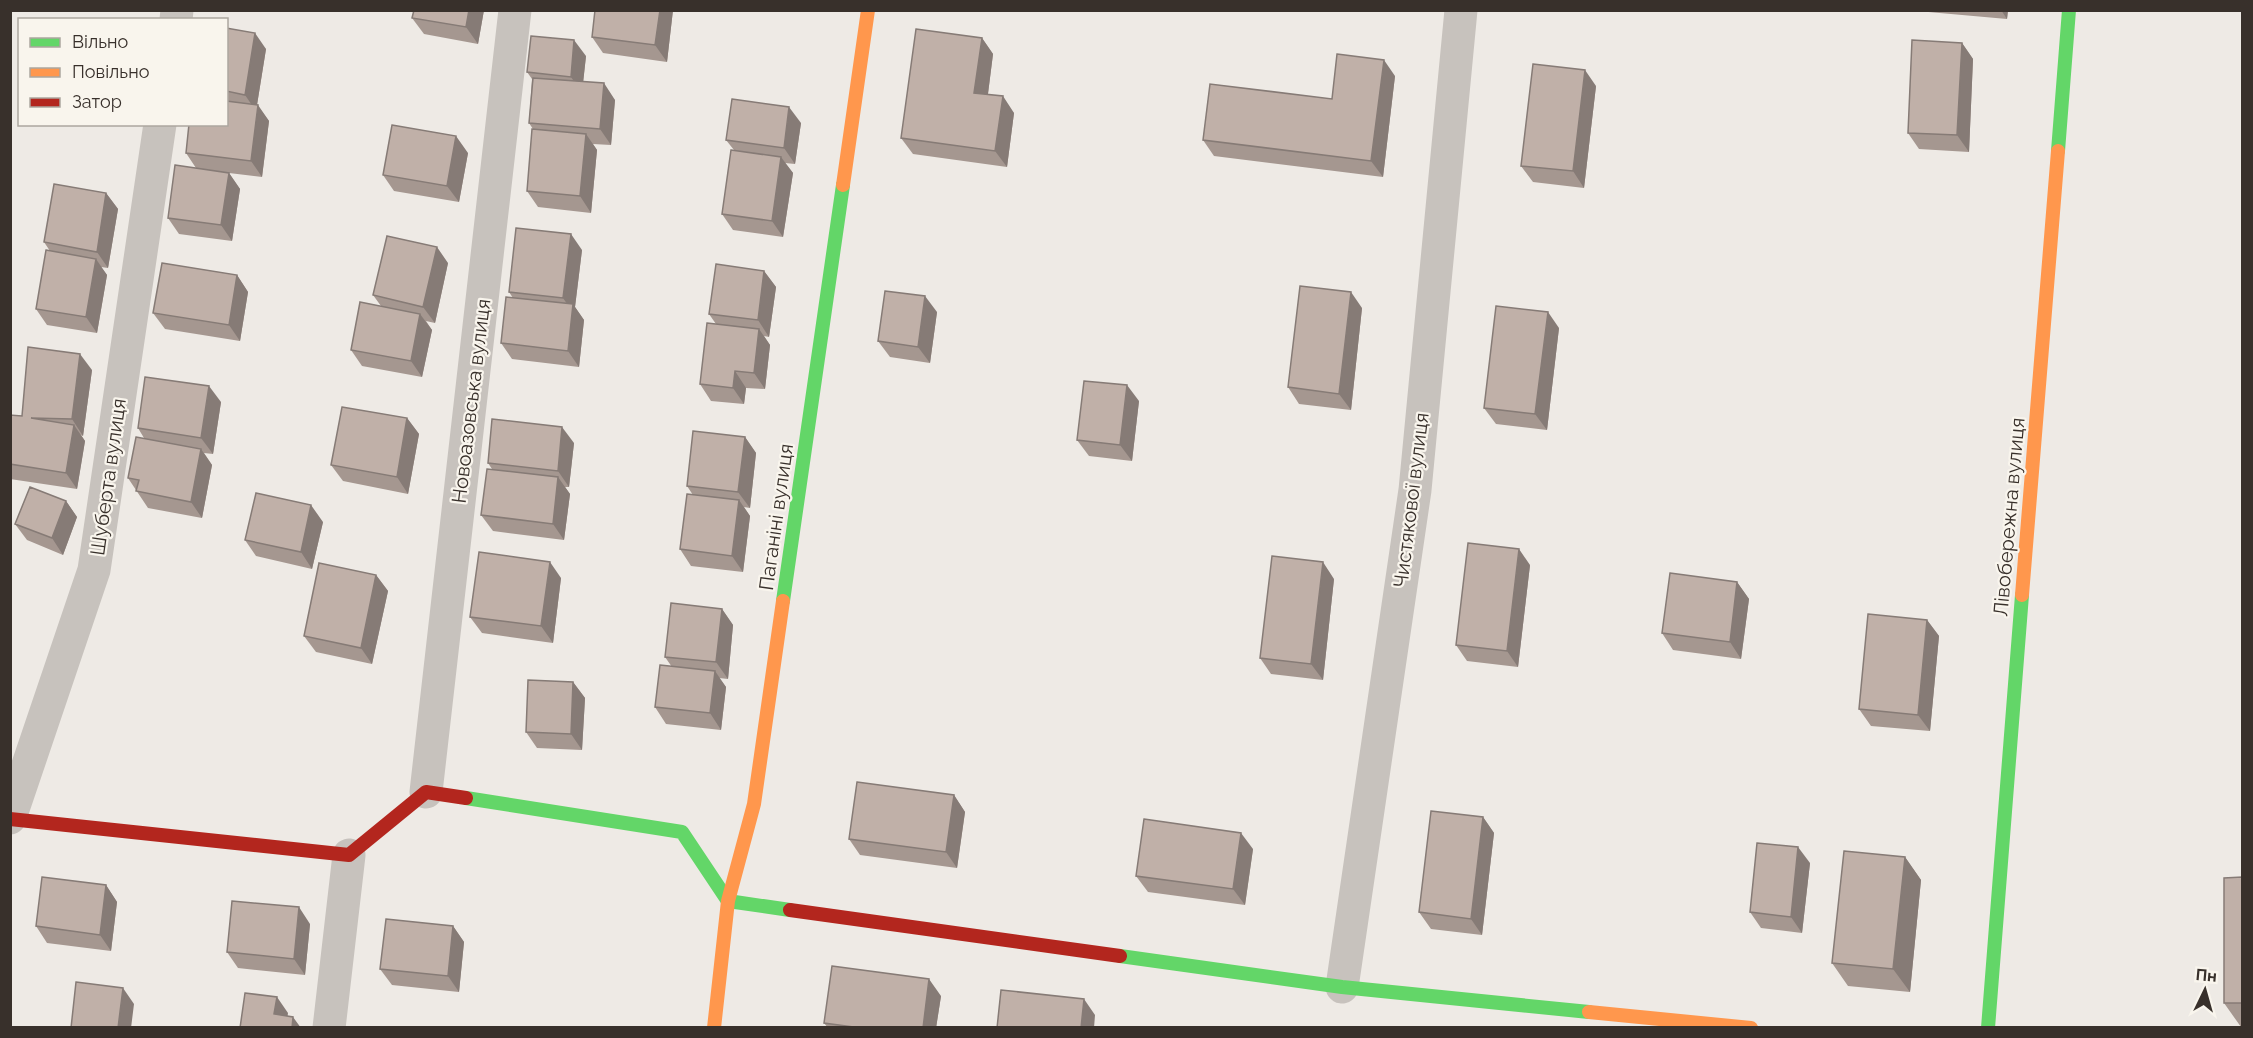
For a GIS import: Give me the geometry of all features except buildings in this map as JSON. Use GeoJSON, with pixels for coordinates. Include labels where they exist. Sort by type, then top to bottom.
{"type":"FeatureCollection","features":[{"type":"Feature","properties":{"kind":"street","name":"Новоазовська вулиця"},"geometry":{"type":"LineString","coordinates":[[426,792],[515,10]]}},
{"type":"Feature","properties":{"kind":"street","name":"Паганіні вулиця"},"geometry":{"type":"LineString","coordinates":[[714,1028],[728,902],[754,804],[868,10]]}},
{"type":"Feature","properties":{"kind":"street","name":"Чистякової вулиця"},"geometry":{"type":"LineString","coordinates":[[1342,987],[1415,490],[1461,10]]}},
{"type":"Feature","properties":{"kind":"street","name":"Лівобережна вулиця"},"geometry":{"type":"LineString","coordinates":[[1988,1028],[2069,10]]}},
{"type":"Feature","properties":{"kind":"street","name":"Шуберта вулиця"},"geometry":{"type":"LineString","coordinates":[[10,818],[94,570],[160,126]]}},
{"type":"Feature","properties":{"kind":"street"},"geometry":{"type":"LineString","coordinates":[[330,1028],[349,855],[426,792],[682,832],[728,902],[1342,987],[1751,1028]]}},
{"type":"Feature","properties":{"kind":"street"},"geometry":{"type":"LineString","coordinates":[[10,818],[349,855]]}},
{"type":"Feature","properties":{"kind":"traffic: fast"},"geometry":{"type":"LineString","coordinates":[[2058,151],[2069,10]]}},
{"type":"Feature","properties":{"kind":"traffic: fast"},"geometry":{"type":"LineString","coordinates":[[783,601],[843,185]]}},
{"type":"Feature","properties":{"kind":"traffic: fast"},"geometry":{"type":"LineString","coordinates":[[1988,1028],[2022,595]]}},
{"type":"Feature","properties":{"kind":"traffic: fast"},"geometry":{"type":"LineString","coordinates":[[466,798],[682,832],[728,901],[790,910]]}},
{"type":"Feature","properties":{"kind":"traffic: fast"},"geometry":{"type":"LineString","coordinates":[[1120,956],[1342,987],[1589,1012]]}},
{"type":"Feature","properties":{"kind":"traffic: slow"},"geometry":{"type":"LineString","coordinates":[[843,185],[868,10]]}},
{"type":"Feature","properties":{"kind":"traffic: slow"},"geometry":{"type":"LineString","coordinates":[[2022,595],[2058,151]]}},
{"type":"Feature","properties":{"kind":"traffic: slow"},"geometry":{"type":"LineString","coordinates":[[714,1028],[728,901],[754,804],[783,601]]}},
{"type":"Feature","properties":{"kind":"traffic: slow"},"geometry":{"type":"LineString","coordinates":[[1589,1012],[1751,1028]]}},
{"type":"Feature","properties":{"kind":"traffic: jam"},"geometry":{"type":"LineString","coordinates":[[10,819],[349,855],[426,792],[466,798]]}},
{"type":"Feature","properties":{"kind":"traffic: jam"},"geometry":{"type":"LineString","coordinates":[[790,910],[1120,956]]}}]}
